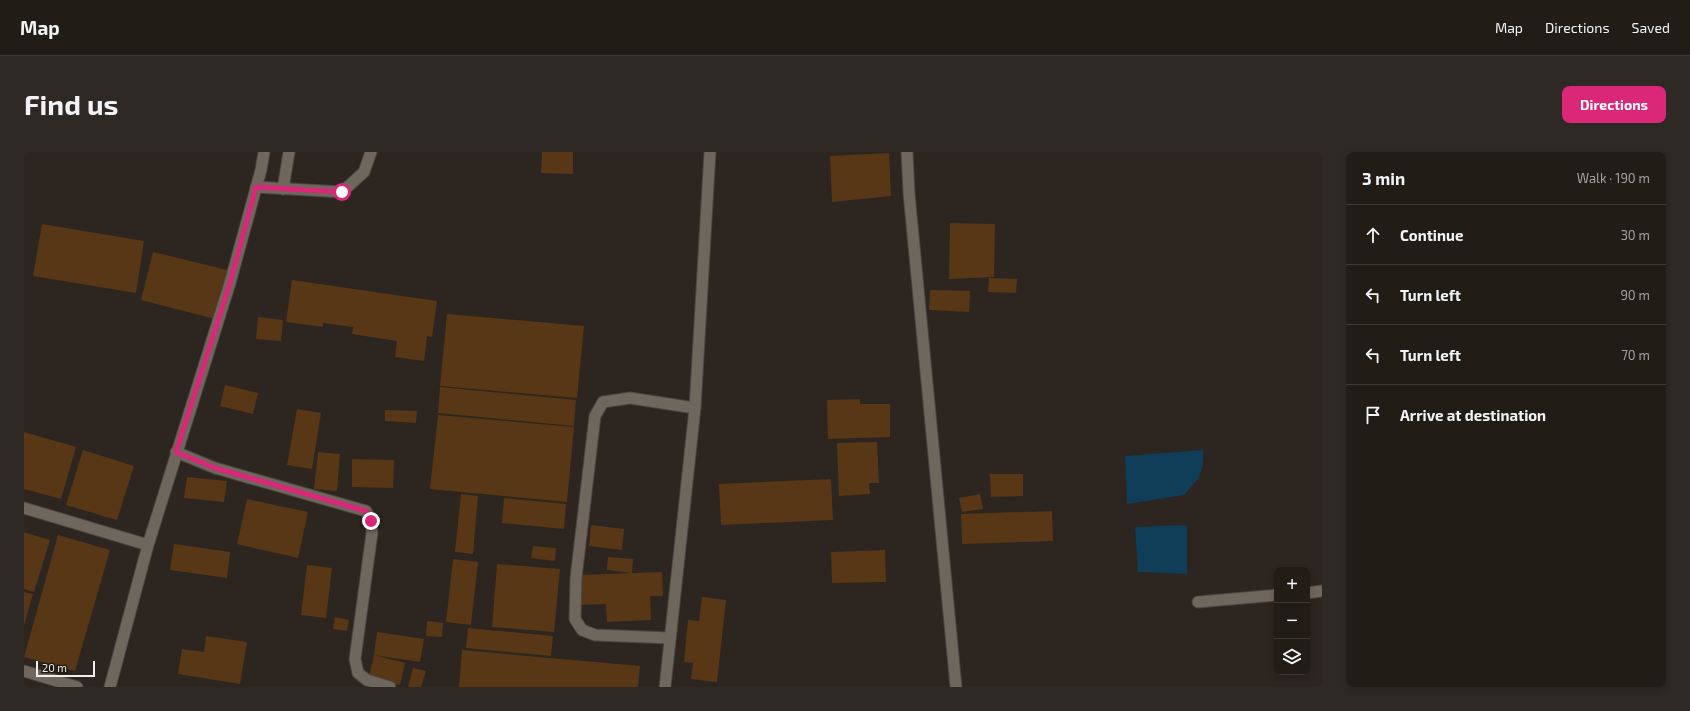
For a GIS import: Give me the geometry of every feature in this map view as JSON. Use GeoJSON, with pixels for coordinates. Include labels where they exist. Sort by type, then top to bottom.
{"type":"FeatureCollection","features":[{"type":"Feature","properties":{"kind":"street"},"geometry":{"type":"LineString","coordinates":[[110,687],[148,545],[230,283],[264,152]]}},
{"type":"Feature","properties":{"kind":"street"},"geometry":{"type":"LineString","coordinates":[[283,189],[289,152]]}},
{"type":"Feature","properties":{"kind":"street"},"geometry":{"type":"LineString","coordinates":[[256,187],[342,192],[364,172],[371,152]]}},
{"type":"Feature","properties":{"kind":"street"},"geometry":{"type":"LineString","coordinates":[[665,687],[695,408],[710,152]]}},
{"type":"Feature","properties":{"kind":"street"},"geometry":{"type":"LineString","coordinates":[[907,152],[909,193],[956,687]]}},
{"type":"Feature","properties":{"kind":"street"},"geometry":{"type":"LineString","coordinates":[[670,638],[595,635],[582,630],[575,619],[576,578],[595,416],[603,402],[630,398],[695,408]]}},
{"type":"Feature","properties":{"kind":"street"},"geometry":{"type":"LineString","coordinates":[[176,452],[215,468],[366,511],[371,521],[372,533],[355,659],[358,673],[367,680],[390,687]]}},
{"type":"Feature","properties":{"kind":"street"},"geometry":{"type":"LineString","coordinates":[[24,508],[148,545]]}},
{"type":"Feature","properties":{"kind":"street"},"geometry":{"type":"LineString","coordinates":[[1310,593],[1322,592]]}},
{"type":"Feature","properties":{"kind":"street"},"geometry":{"type":"LineString","coordinates":[[1198,602],[1274,595]]}},
{"type":"Feature","properties":{"kind":"street"},"geometry":{"type":"LineString","coordinates":[[24,671],[77,687]]}},
{"type":"Feature","properties":{"kind":"water"},"geometry":{"type":"Polygon","coordinates":[[[1203,450],[1203,465],[1198,479],[1184,495],[1127,504],[1125,456],[1203,450]]]}},
{"type":"Feature","properties":{"kind":"water"},"geometry":{"type":"Polygon","coordinates":[[[1187,525],[1187,574],[1138,572],[1135,527],[1187,525]]]}},
{"type":"Feature","properties":{"kind":"building"},"geometry":{"type":"Polygon","coordinates":[[[542,152],[573,152],[573,174],[541,173],[542,152]]]}},
{"type":"Feature","properties":{"kind":"building"},"geometry":{"type":"Polygon","coordinates":[[[889,153],[891,196],[832,202],[830,156],[889,153]]]}},
{"type":"Feature","properties":{"kind":"building"},"geometry":{"type":"Polygon","coordinates":[[[950,223],[995,224],[994,277],[949,279],[950,223]]]}},
{"type":"Feature","properties":{"kind":"building"},"geometry":{"type":"Polygon","coordinates":[[[42,224],[144,241],[136,293],[33,276],[42,224]]]}},
{"type":"Feature","properties":{"kind":"building"},"geometry":{"type":"Polygon","coordinates":[[[153,252],[227,270],[215,319],[141,300],[153,252]]]}},
{"type":"Feature","properties":{"kind":"building"},"geometry":{"type":"Polygon","coordinates":[[[989,278],[1017,279],[1016,293],[988,292],[989,278]]]}},
{"type":"Feature","properties":{"kind":"building"},"geometry":{"type":"Polygon","coordinates":[[[292,280],[437,301],[432,337],[427,336],[424,361],[395,357],[397,341],[352,334],[353,327],[323,323],[323,327],[286,322],[292,280]]]}},
{"type":"Feature","properties":{"kind":"building"},"geometry":{"type":"Polygon","coordinates":[[[930,290],[970,291],[969,312],[929,310],[930,290]]]}},
{"type":"Feature","properties":{"kind":"building"},"geometry":{"type":"Polygon","coordinates":[[[447,314],[584,326],[577,398],[440,386],[447,314]]]}},
{"type":"Feature","properties":{"kind":"building"},"geometry":{"type":"Polygon","coordinates":[[[258,317],[283,320],[281,341],[256,339],[258,317]]]}},
{"type":"Feature","properties":{"kind":"building"},"geometry":{"type":"Polygon","coordinates":[[[225,385],[258,393],[253,414],[220,406],[225,385]]]}},
{"type":"Feature","properties":{"kind":"building"},"geometry":{"type":"Polygon","coordinates":[[[440,387],[576,400],[574,426],[438,413],[440,387]]]}},
{"type":"Feature","properties":{"kind":"building"},"geometry":{"type":"Polygon","coordinates":[[[860,399],[860,404],[890,404],[890,437],[828,439],[827,400],[860,399]]]}},
{"type":"Feature","properties":{"kind":"building"},"geometry":{"type":"Polygon","coordinates":[[[297,409],[321,413],[312,469],[287,465],[297,409]]]}},
{"type":"Feature","properties":{"kind":"building"},"geometry":{"type":"Polygon","coordinates":[[[385,410],[417,411],[416,423],[385,421],[385,410]]]}},
{"type":"Feature","properties":{"kind":"building"},"geometry":{"type":"Polygon","coordinates":[[[438,415],[574,427],[567,502],[430,489],[438,415]]]}},
{"type":"Feature","properties":{"kind":"building"},"geometry":{"type":"Polygon","coordinates":[[[24,432],[76,447],[61,499],[24,489],[24,432]]]}},
{"type":"Feature","properties":{"kind":"building"},"geometry":{"type":"Polygon","coordinates":[[[877,442],[879,483],[869,483],[870,494],[839,496],[837,443],[877,442]]]}},
{"type":"Feature","properties":{"kind":"building"},"geometry":{"type":"Polygon","coordinates":[[[83,450],[134,466],[117,520],[66,505],[83,450]]]}},
{"type":"Feature","properties":{"kind":"building"},"geometry":{"type":"Polygon","coordinates":[[[318,452],[340,454],[337,491],[314,489],[318,452]]]}},
{"type":"Feature","properties":{"kind":"building"},"geometry":{"type":"Polygon","coordinates":[[[352,459],[394,460],[393,488],[352,487],[352,459]]]}},
{"type":"Feature","properties":{"kind":"building"},"geometry":{"type":"Polygon","coordinates":[[[990,474],[1023,474],[1023,496],[991,497],[990,474]]]}},
{"type":"Feature","properties":{"kind":"building"},"geometry":{"type":"Polygon","coordinates":[[[187,477],[227,481],[224,502],[184,498],[187,477]]]}},
{"type":"Feature","properties":{"kind":"building"},"geometry":{"type":"Polygon","coordinates":[[[831,479],[833,520],[721,525],[719,484],[831,479]]]}},
{"type":"Feature","properties":{"kind":"building"},"geometry":{"type":"Polygon","coordinates":[[[461,494],[478,496],[473,554],[455,552],[461,494]]]}},
{"type":"Feature","properties":{"kind":"building"},"geometry":{"type":"Polygon","coordinates":[[[980,494],[983,509],[962,512],[959,498],[980,494]]]}},
{"type":"Feature","properties":{"kind":"building"},"geometry":{"type":"Polygon","coordinates":[[[504,498],[566,504],[564,529],[502,523],[504,498]]]}},
{"type":"Feature","properties":{"kind":"building"},"geometry":{"type":"Polygon","coordinates":[[[247,499],[308,512],[298,558],[237,544],[247,499]]]}},
{"type":"Feature","properties":{"kind":"building"},"geometry":{"type":"Polygon","coordinates":[[[1052,511],[1053,541],[962,544],[961,514],[1052,511]]]}},
{"type":"Feature","properties":{"kind":"building"},"geometry":{"type":"Polygon","coordinates":[[[591,525],[624,529],[622,550],[589,546],[591,525]]]}},
{"type":"Feature","properties":{"kind":"building"},"geometry":{"type":"Polygon","coordinates":[[[24,532],[50,540],[34,592],[24,589],[24,532]]]}},
{"type":"Feature","properties":{"kind":"building"},"geometry":{"type":"Polygon","coordinates":[[[58,535],[110,550],[75,671],[24,657],[58,535]]]}},
{"type":"Feature","properties":{"kind":"building"},"geometry":{"type":"Polygon","coordinates":[[[174,544],[230,552],[227,578],[170,570],[174,544]]]}},
{"type":"Feature","properties":{"kind":"building"},"geometry":{"type":"Polygon","coordinates":[[[533,546],[556,548],[555,561],[531,558],[533,546]]]}},
{"type":"Feature","properties":{"kind":"building"},"geometry":{"type":"Polygon","coordinates":[[[885,550],[886,582],[832,583],[831,552],[885,550]]]}},
{"type":"Feature","properties":{"kind":"building"},"geometry":{"type":"Polygon","coordinates":[[[608,557],[633,559],[632,573],[607,570],[608,557]]]}},
{"type":"Feature","properties":{"kind":"building"},"geometry":{"type":"Polygon","coordinates":[[[453,559],[478,562],[471,625],[446,622],[453,559]]]}},
{"type":"Feature","properties":{"kind":"building"},"geometry":{"type":"Polygon","coordinates":[[[497,564],[560,569],[554,632],[492,627],[497,564]]]}},
{"type":"Feature","properties":{"kind":"building"},"geometry":{"type":"Polygon","coordinates":[[[307,565],[332,568],[326,618],[301,615],[307,565]]]}},
{"type":"Feature","properties":{"kind":"building"},"geometry":{"type":"Polygon","coordinates":[[[662,572],[663,596],[650,596],[651,620],[607,622],[606,604],[579,605],[578,575],[662,572]]]}},
{"type":"Feature","properties":{"kind":"building"},"geometry":{"type":"Polygon","coordinates":[[[24,592],[33,594],[24,625],[24,592]]]}},
{"type":"Feature","properties":{"kind":"building"},"geometry":{"type":"Polygon","coordinates":[[[702,597],[726,600],[717,682],[691,679],[693,663],[684,662],[688,620],[699,621],[702,597]]]}},
{"type":"Feature","properties":{"kind":"building"},"geometry":{"type":"Polygon","coordinates":[[[335,617],[349,620],[347,631],[333,629],[335,617]]]}},
{"type":"Feature","properties":{"kind":"building"},"geometry":{"type":"Polygon","coordinates":[[[427,621],[443,623],[442,637],[426,636],[427,621]]]}},
{"type":"Feature","properties":{"kind":"building"},"geometry":{"type":"Polygon","coordinates":[[[468,628],[553,636],[551,656],[466,648],[468,628]]]}},
{"type":"Feature","properties":{"kind":"building"},"geometry":{"type":"Polygon","coordinates":[[[377,632],[424,639],[420,662],[374,655],[377,632]]]}},
{"type":"Feature","properties":{"kind":"building"},"geometry":{"type":"Polygon","coordinates":[[[206,636],[247,642],[240,684],[178,674],[182,649],[204,652],[206,636]]]}},
{"type":"Feature","properties":{"kind":"building"},"geometry":{"type":"Polygon","coordinates":[[[462,650],[640,666],[638,687],[459,687],[462,650]]]}},
{"type":"Feature","properties":{"kind":"building"},"geometry":{"type":"Polygon","coordinates":[[[374,655],[405,663],[400,685],[369,677],[374,655]]]}},
{"type":"Feature","properties":{"kind":"building"},"geometry":{"type":"Polygon","coordinates":[[[413,668],[426,671],[421,687],[408,687],[413,668]]]}},
{"type":"Feature","properties":{"kind":"route"},"geometry":{"type":"LineString","coordinates":[[342,192],[304,191],[256,187],[230,283],[176,452],[215,468],[366,511],[371,521]]}}]}
